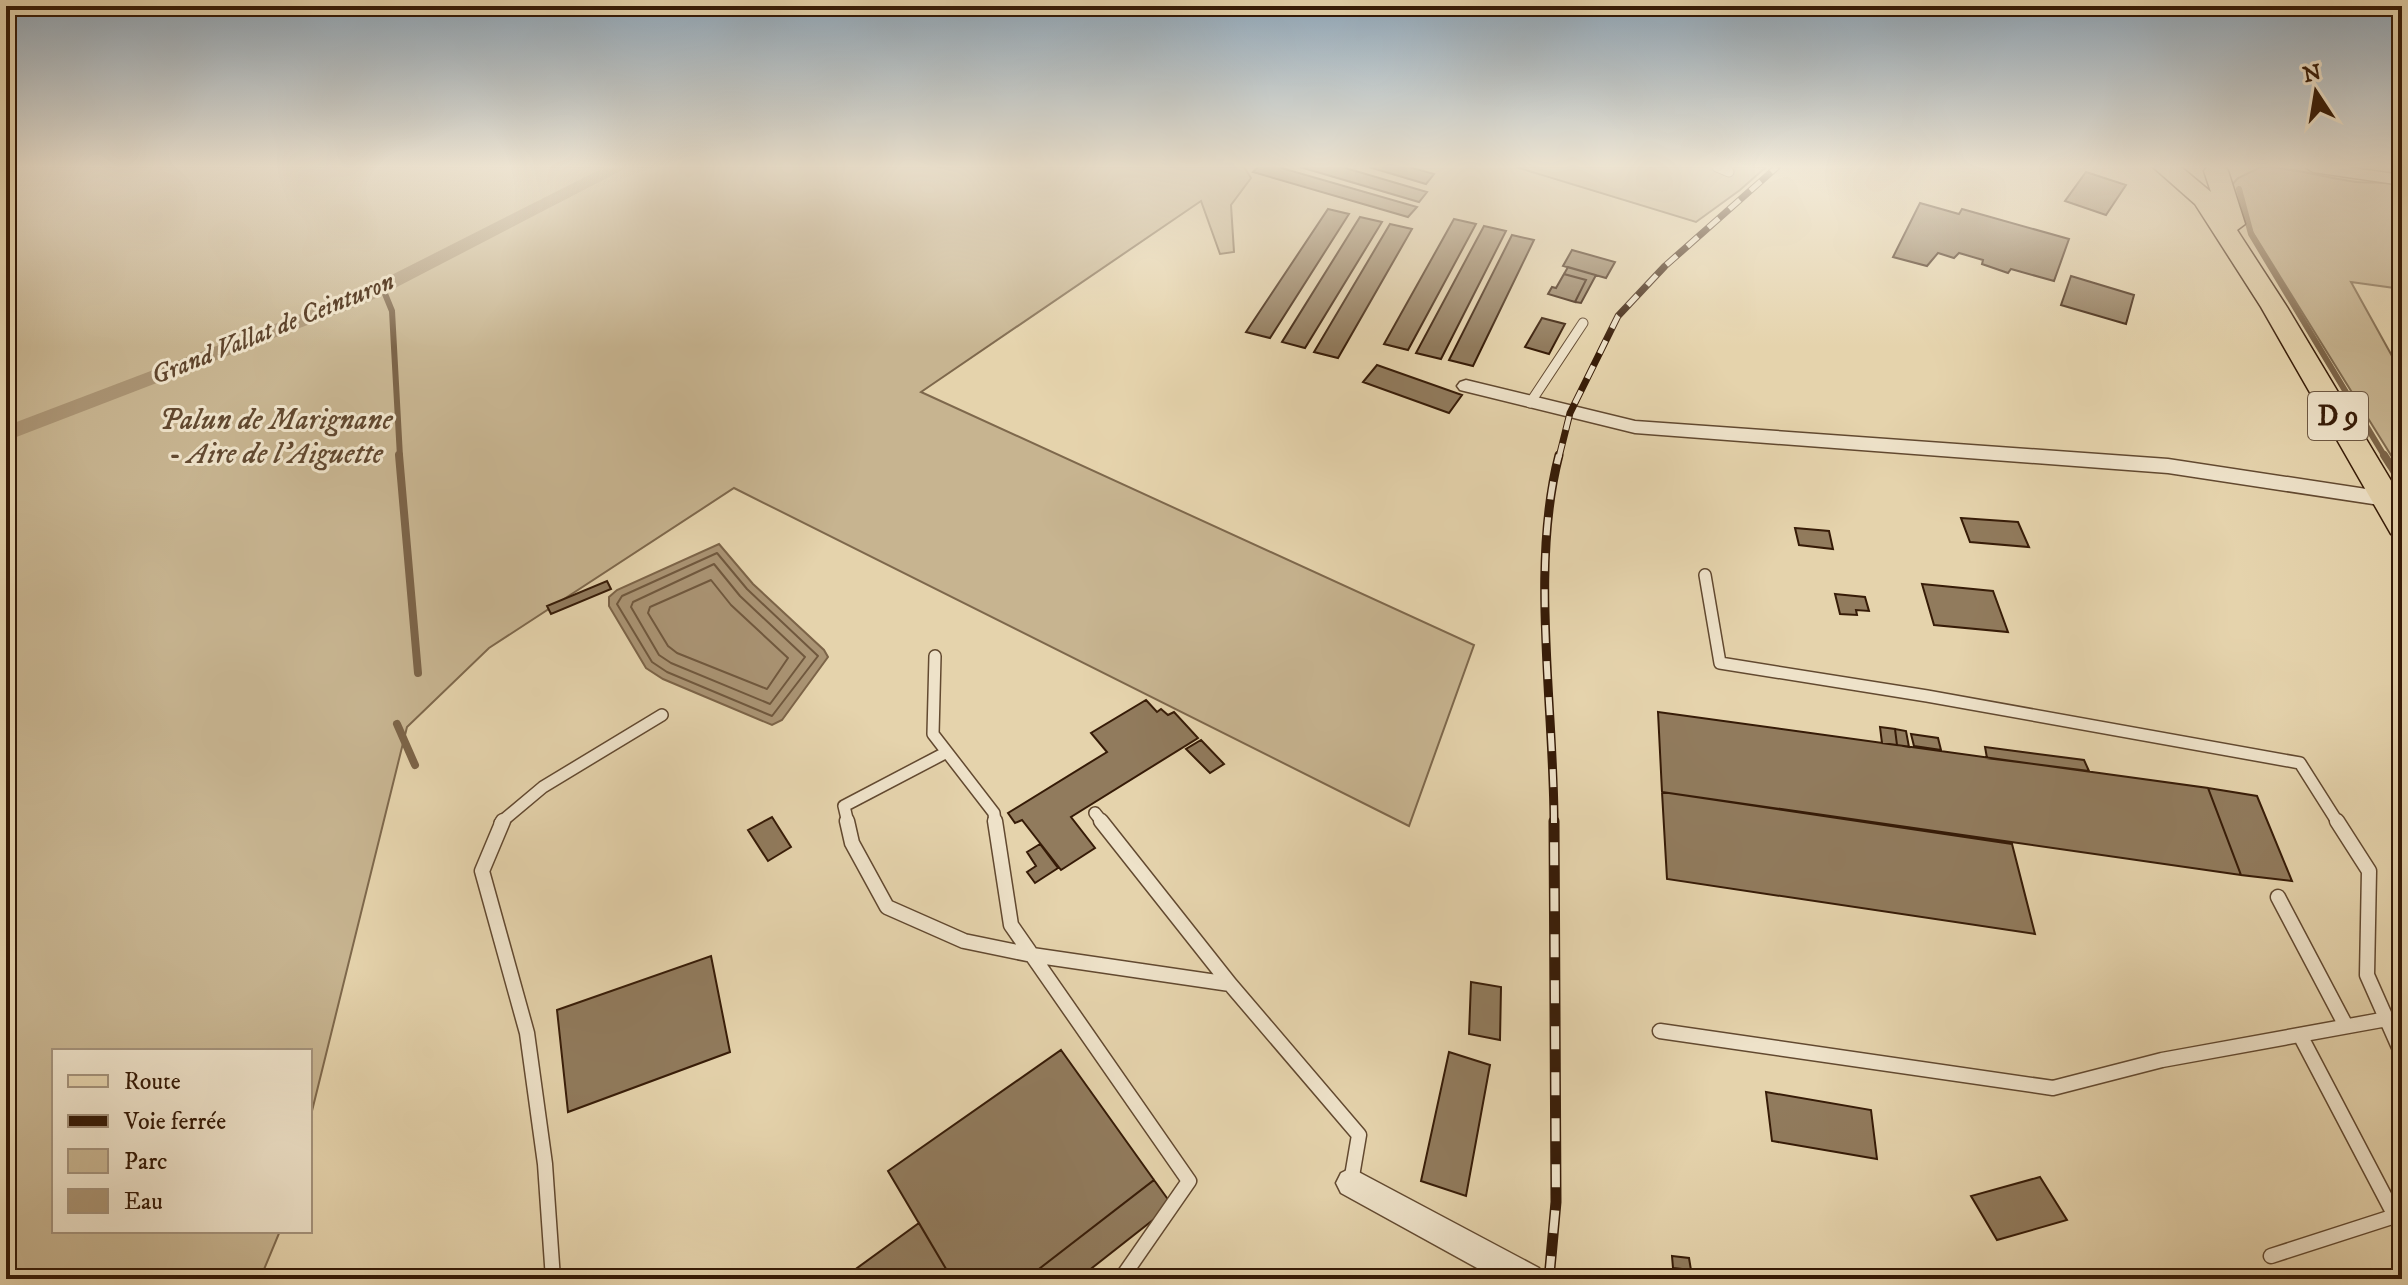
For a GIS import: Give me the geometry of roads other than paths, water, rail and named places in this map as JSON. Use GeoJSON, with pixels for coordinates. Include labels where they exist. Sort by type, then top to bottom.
{"type":"FeatureCollection","features":[{"type":"Feature","properties":{"kind":"main road","name":"D 9"},"geometry":{"type":"LineString","coordinates":[[2222,227],[2274,307],[2402,526]]}},
{"type":"Feature","properties":{"kind":"main road","name":"D 9"},"geometry":{"type":"LineString","coordinates":[[2235,227],[2274,307]]}},
{"type":"Feature","properties":{"kind":"street"},"geometry":{"type":"LineString","coordinates":[[1466,386],[1635,427],[2168,466],[2386,499]]}},
{"type":"Feature","properties":{"kind":"street"},"geometry":{"type":"LineString","coordinates":[[1351,1183],[1519,1277]]}},
{"type":"Feature","properties":{"kind":"lane"},"geometry":{"type":"LineString","coordinates":[[1530,403],[1583,323]]}},
{"type":"Feature","properties":{"kind":"lane"},"geometry":{"type":"LineString","coordinates":[[1705,575],[1720,663],[1927,696],[2300,763],[2369,871],[2367,975],[2402,1054]]}},
{"type":"Feature","properties":{"kind":"lane"},"geometry":{"type":"LineString","coordinates":[[935,656],[933,734],[994,813],[1011,925],[1189,1181],[1121,1279]]}},
{"type":"Feature","properties":{"kind":"lane"},"geometry":{"type":"LineString","coordinates":[[553,1279],[545,1164],[527,1033],[482,871],[500,823],[543,787],[662,715]]}},
{"type":"Feature","properties":{"kind":"lane"},"geometry":{"type":"LineString","coordinates":[[947,752],[844,806],[852,843],[887,907],[964,941],[1032,955],[1230,984]]}},
{"type":"Feature","properties":{"kind":"lane"},"geometry":{"type":"LineString","coordinates":[[1095,813],[1230,984],[1359,1135],[1351,1183]]}},
{"type":"Feature","properties":{"kind":"lane"},"geometry":{"type":"LineString","coordinates":[[2278,897],[2346,1026]]}},
{"type":"Feature","properties":{"kind":"lane"},"geometry":{"type":"LineString","coordinates":[[1660,1031],[2053,1088],[2162,1060],[2387,1019]]}},
{"type":"Feature","properties":{"kind":"lane"},"geometry":{"type":"LineString","coordinates":[[2271,1256],[2395,1216],[2300,1035]]}},
{"type":"Feature","properties":{"kind":"water"},"geometry":{"type":"Polygon","coordinates":[[[719,544],[753,584],[828,657],[782,720],[772,725],[663,679],[646,668],[609,606],[609,597],[617,590],[719,544]]]}},
{"type":"Feature","properties":{"kind":"waterway","name":"Grand Vallat de Ceinturon"},"geometry":{"type":"LineString","coordinates":[[6,434],[363,297],[501,227]]}},
{"type":"Feature","properties":{"kind":"waterway"},"geometry":{"type":"LineString","coordinates":[[2249,227],[2385,457]]}},
{"type":"Feature","properties":{"kind":"waterway"},"geometry":{"type":"LineString","coordinates":[[383,289],[392,311],[400,457]]}},
{"type":"Feature","properties":{"kind":"waterway"},"geometry":{"type":"LineString","coordinates":[[399,455],[418,673]]}},
{"type":"Feature","properties":{"kind":"waterway"},"geometry":{"type":"LineString","coordinates":[[2384,455],[2391,466]]}},
{"type":"Feature","properties":{"kind":"waterway"},"geometry":{"type":"LineString","coordinates":[[2391,466],[2402,470]]}},
{"type":"Feature","properties":{"kind":"waterway"},"geometry":{"type":"LineString","coordinates":[[2391,466],[2402,484]]}},
{"type":"Feature","properties":{"kind":"waterway"},"geometry":{"type":"LineString","coordinates":[[397,724],[415,765]]}},
{"type":"Feature","properties":{"kind":"railway"},"geometry":{"type":"LineString","coordinates":[[1559,457],[1570,413],[1618,316],[1665,266],[1709,227]]}},
{"type":"Feature","properties":{"kind":"railway"},"geometry":{"type":"LineString","coordinates":[[1554,823],[1545,590],[1550,498],[1559,455]]}},
{"type":"Feature","properties":{"kind":"railway"},"geometry":{"type":"LineString","coordinates":[[1549,1279],[1556,1202],[1554,821]]}},
{"type":"Feature","properties":{"kind":"park label","name":"Palun de Marignane - Aire de l'Aiguette"},"geometry":{"type":"Point","coordinates":[276,437]}}]}
